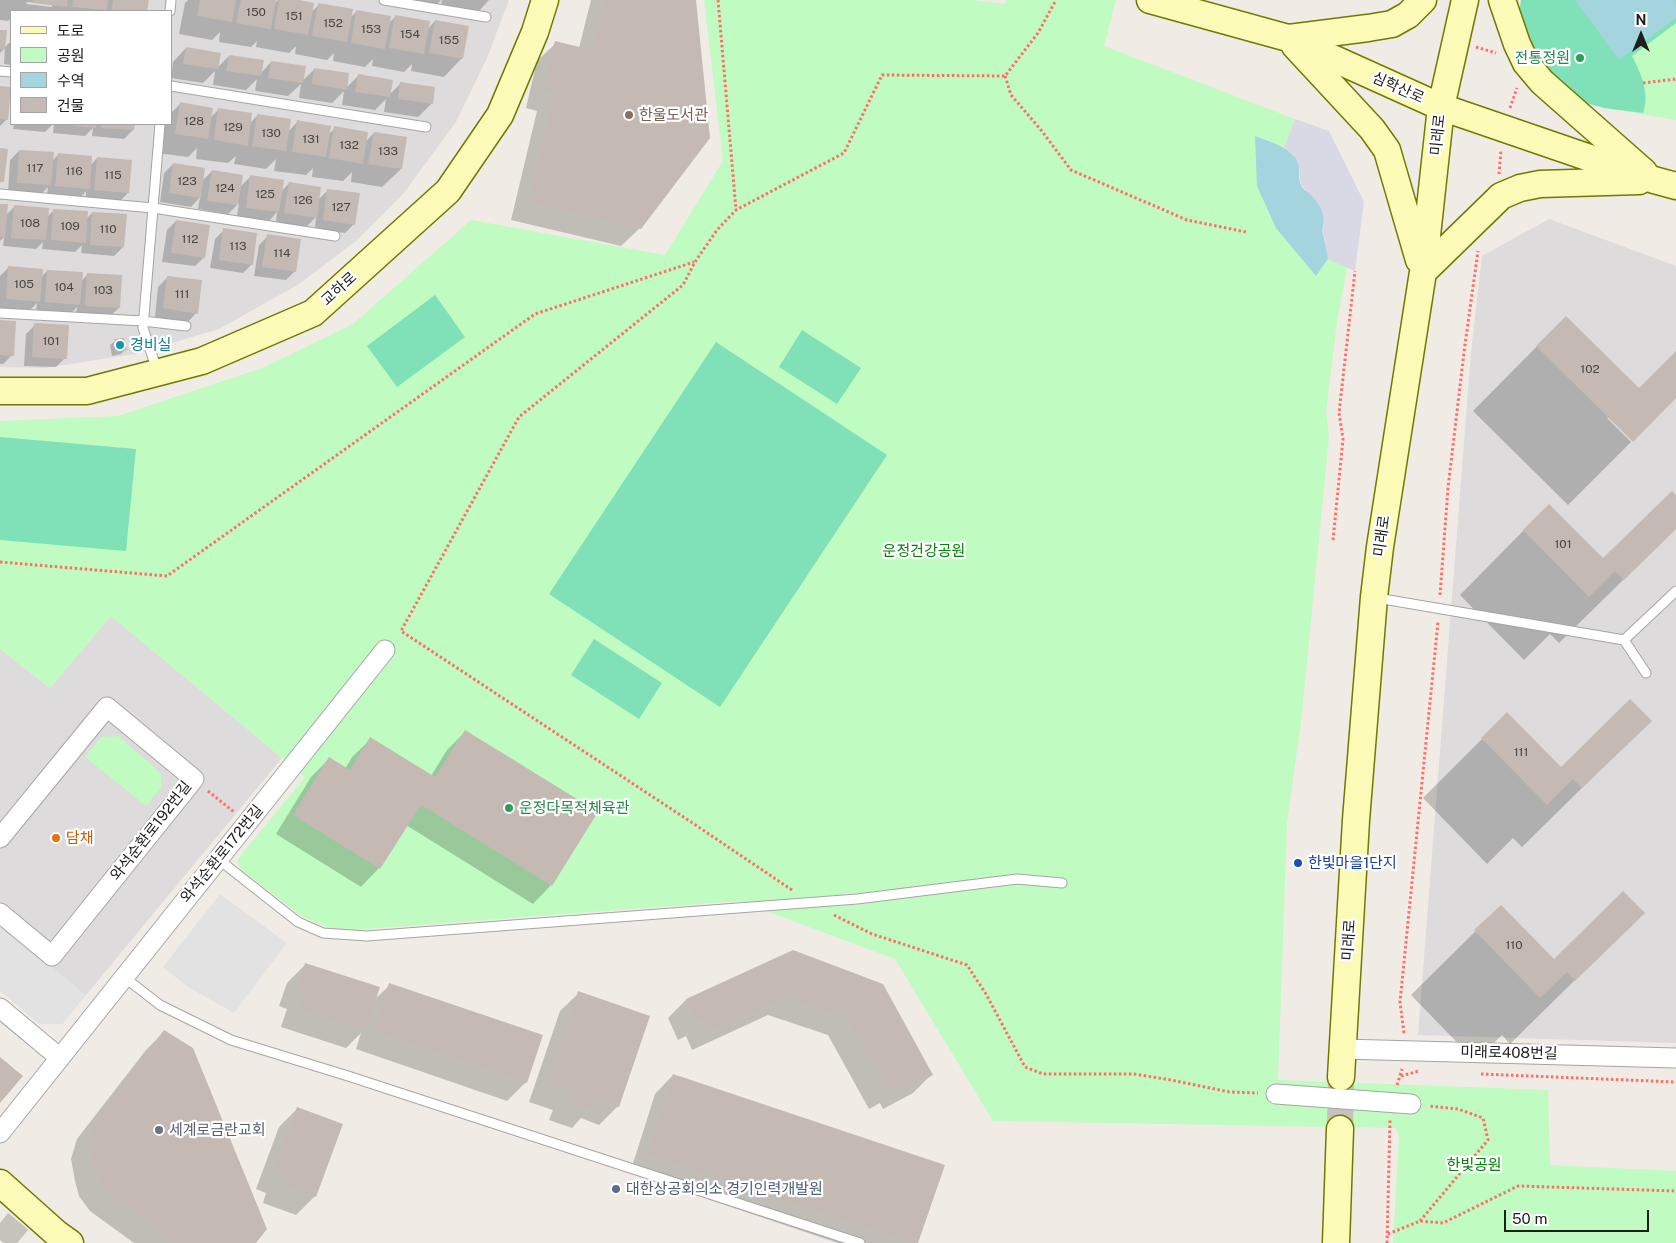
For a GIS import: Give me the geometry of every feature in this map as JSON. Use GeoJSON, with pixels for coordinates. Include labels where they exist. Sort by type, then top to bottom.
{"type":"FeatureCollection","features":[{"type":"Feature","properties":{"kind":"street","name":"교하로"},"geometry":{"type":"LineString","coordinates":[[0,391],[87,391],[202,361],[313,313],[448,191],[500,115],[545,0]]}},
{"type":"Feature","properties":{"kind":"street","name":"심학산로"},"geometry":{"type":"LineString","coordinates":[[1150,0],[1288,38],[1440,107],[1665,183]]}},
{"type":"Feature","properties":{"kind":"street"},"geometry":{"type":"LineString","coordinates":[[1288,38],[1392,24],[1408,15],[1423,0]]}},
{"type":"Feature","properties":{"kind":"street","name":"미래로"},"geometry":{"type":"LineString","coordinates":[[1341,1077],[1356,820],[1374,597],[1380,547],[1423,272],[1440,107],[1465,0]]}},
{"type":"Feature","properties":{"kind":"street"},"geometry":{"type":"LineString","coordinates":[[1502,0],[1517,44],[1526,62],[1542,82],[1665,183]]}},
{"type":"Feature","properties":{"kind":"street"},"geometry":{"type":"LineString","coordinates":[[1288,38],[1372,130],[1387,150],[1423,272],[1501,196],[1520,188],[1540,184],[1665,183]]}},
{"type":"Feature","properties":{"kind":"street","name":"와석순환로172번길"},"geometry":{"type":"LineString","coordinates":[[0,1133],[384,650]]}},
{"type":"Feature","properties":{"kind":"street","name":"와석순환로192번길"},"geometry":{"type":"LineString","coordinates":[[0,838],[107,707],[194,780],[52,956],[0,913]]}},
{"type":"Feature","properties":{"kind":"street"},"geometry":{"type":"LineString","coordinates":[[0,1008],[60,1058]]}},
{"type":"Feature","properties":{"kind":"street","name":"미래로408번길"},"geometry":{"type":"LineString","coordinates":[[1342,1049],[1676,1058]]}},
{"type":"Feature","properties":{"kind":"street"},"geometry":{"type":"LineString","coordinates":[[1276,1094],[1411,1104]]}},
{"type":"Feature","properties":{"kind":"street"},"geometry":{"type":"LineString","coordinates":[[1336,1243],[1340,1129]]}},
{"type":"Feature","properties":{"kind":"street"},"geometry":{"type":"LineString","coordinates":[[0,1183],[56,1233],[70,1243]]}},
{"type":"Feature","properties":{"kind":"lane"},"geometry":{"type":"LineString","coordinates":[[384,0],[486,17]]}},
{"type":"Feature","properties":{"kind":"lane"},"geometry":{"type":"LineString","coordinates":[[172,86],[426,127]]}},
{"type":"Feature","properties":{"kind":"lane"},"geometry":{"type":"LineString","coordinates":[[158,373],[143,328],[143,321],[160,125]]}},
{"type":"Feature","properties":{"kind":"lane"},"geometry":{"type":"LineString","coordinates":[[0,194],[153,208],[336,236]]}},
{"type":"Feature","properties":{"kind":"lane"},"geometry":{"type":"LineString","coordinates":[[0,313],[143,321],[186,326]]}},
{"type":"Feature","properties":{"kind":"lane"},"geometry":{"type":"LineString","coordinates":[[1624,640],[1676,591]]}},
{"type":"Feature","properties":{"kind":"lane"},"geometry":{"type":"LineString","coordinates":[[1374,597],[1624,640],[1646,673]]}},
{"type":"Feature","properties":{"kind":"lane"},"geometry":{"type":"LineString","coordinates":[[218,859],[298,922],[324,933],[367,936],[857,899],[1017,880],[1062,883]]}},
{"type":"Feature","properties":{"kind":"lane"},"geometry":{"type":"LineString","coordinates":[[124,977],[160,1005],[231,1040],[358,1079],[860,1243]]}},
{"type":"Feature","properties":{"kind":"path"},"geometry":{"type":"LineString","coordinates":[[718,0],[736,210]]}},
{"type":"Feature","properties":{"kind":"path"},"geometry":{"type":"LineString","coordinates":[[1005,76],[1038,33],[1056,0]]}},
{"type":"Feature","properties":{"kind":"path"},"geometry":{"type":"LineString","coordinates":[[1456,41],[1526,62],[1503,128],[1497,200]]}},
{"type":"Feature","properties":{"kind":"path"},"geometry":{"type":"LineString","coordinates":[[1005,76],[882,75],[844,153],[736,210],[717,230],[695,262],[684,285],[519,417],[401,630],[694,824],[809,903],[872,934],[967,965],[986,994],[1025,1067],[1043,1074],[1134,1074],[1230,1092],[1276,1094]]}},
{"type":"Feature","properties":{"kind":"path"},"geometry":{"type":"LineString","coordinates":[[1005,76],[1011,95],[1041,130],[1071,170],[1187,220],[1246,232]]}},
{"type":"Feature","properties":{"kind":"path"},"geometry":{"type":"LineString","coordinates":[[1643,83],[1676,79]]}},
{"type":"Feature","properties":{"kind":"path"},"geometry":{"type":"LineString","coordinates":[[1394,1094],[1401,1076],[1405,1050],[1404,1019],[1400,1002],[1440,608],[1448,488],[1477,252],[1481,244]]}},
{"type":"Feature","properties":{"kind":"path"},"geometry":{"type":"LineString","coordinates":[[0,562],[167,576],[534,314],[695,262]]}},
{"type":"Feature","properties":{"kind":"path"},"geometry":{"type":"LineString","coordinates":[[1333,540],[1343,439],[1339,413],[1355,271]]}},
{"type":"Feature","properties":{"kind":"path"},"geometry":{"type":"LineString","coordinates":[[194,780],[248,823]]}},
{"type":"Feature","properties":{"kind":"path"},"geometry":{"type":"LineString","coordinates":[[1401,1076],[1422,1070]]}},
{"type":"Feature","properties":{"kind":"path"},"geometry":{"type":"LineString","coordinates":[[1480,1074],[1676,1082]]}},
{"type":"Feature","properties":{"kind":"path"},"geometry":{"type":"LineString","coordinates":[[1411,1104],[1458,1110],[1483,1118],[1488,1140],[1420,1221]]}},
{"type":"Feature","properties":{"kind":"path"},"geometry":{"type":"LineString","coordinates":[[1387,1243],[1390,1112]]}},
{"type":"Feature","properties":{"kind":"path"},"geometry":{"type":"LineString","coordinates":[[1387,1234],[1420,1221],[1443,1223],[1518,1186],[1676,1191]]}},
{"type":"Feature","properties":{"kind":"shaded area"},"geometry":{"type":"Polygon","coordinates":[[[0,0],[509,0],[487,58],[456,122],[403,194],[356,241],[299,284],[219,329],[135,354],[45,368],[0,367],[0,0]]]}},
{"type":"Feature","properties":{"kind":"shaded area"},"geometry":{"type":"Polygon","coordinates":[[[1295,119],[1329,131],[1364,202],[1355,271],[1328,259],[1322,231],[1324,224],[1307,191],[1301,185],[1299,168],[1293,154],[1284,147],[1295,119]]]}},
{"type":"Feature","properties":{"kind":"shaded area"},"geometry":{"type":"Polygon","coordinates":[[[1549,219],[1676,266],[1676,1043],[1418,1035],[1471,352],[1482,256],[1549,219]]]}},
{"type":"Feature","properties":{"kind":"shaded area"},"geometry":{"type":"Polygon","coordinates":[[[111,616],[282,758],[62,1024],[40,1024],[0,991],[0,649],[50,688],[111,616]]]}},
{"type":"Feature","properties":{"kind":"shaded area"},"geometry":{"type":"Polygon","coordinates":[[[220,894],[287,943],[234,1013],[188,987],[163,967],[220,894]]]}},
{"type":"Feature","properties":{"kind":"shaded area"},"geometry":{"type":"Polygon","coordinates":[[[0,924],[86,995],[62,1024],[40,1024],[0,991],[0,924]]]}},
{"type":"Feature","properties":{"kind":"green space","name":"운정건강공원"},"geometry":{"type":"Polygon","coordinates":[[[704,0],[974,0],[1005,4],[1007,0],[1116,0],[1104,46],[1295,119],[1284,147],[1256,136],[1316,276],[1328,259],[1347,267],[1337,322],[1326,411],[1329,437],[1301,722],[1287,823],[1278,1080],[1548,1090],[1550,1165],[1676,1171],[1676,1243],[1393,1243],[1399,1138],[1396,1128],[993,1121],[895,959],[739,901],[352,930],[326,927],[302,916],[241,870],[237,860],[305,777],[111,616],[50,688],[0,649],[0,421],[118,416],[265,367],[353,324],[471,220],[665,255],[723,161],[704,0]]]}},
{"type":"Feature","properties":{"kind":"green space","name":"전통정원"},"geometry":{"type":"Polygon","coordinates":[[[1521,0],[1676,0],[1676,120],[1604,108],[1521,0]]]}},
{"type":"Feature","properties":{"kind":"green space","name":"전통정원"},"geometry":{"type":"Polygon","coordinates":[[[1521,0],[1676,0],[1676,23],[1632,56],[1644,84],[1646,98],[1643,113],[1604,108],[1564,97],[1549,88],[1518,20],[1521,0]]]}},
{"type":"Feature","properties":{"kind":"green space"},"geometry":{"type":"Polygon","coordinates":[[[435,295],[465,337],[397,387],[367,346],[435,295]]]}},
{"type":"Feature","properties":{"kind":"green space"},"geometry":{"type":"Polygon","coordinates":[[[802,330],[861,368],[837,404],[779,367],[802,330]]]}},
{"type":"Feature","properties":{"kind":"green space"},"geometry":{"type":"Polygon","coordinates":[[[716,342],[887,455],[720,707],[549,594],[716,342]]]}},
{"type":"Feature","properties":{"kind":"green space"},"geometry":{"type":"Polygon","coordinates":[[[0,437],[136,449],[126,551],[0,540],[0,437]]]}},
{"type":"Feature","properties":{"kind":"green space"},"geometry":{"type":"Polygon","coordinates":[[[594,639],[662,683],[639,719],[571,675],[594,639]]]}},
{"type":"Feature","properties":{"kind":"green space"},"geometry":{"type":"Polygon","coordinates":[[[118,736],[161,773],[161,788],[146,806],[85,757],[101,737],[118,736]]]}},
{"type":"Feature","properties":{"kind":"water"},"geometry":{"type":"Polygon","coordinates":[[[1575,0],[1674,0],[1676,3],[1676,18],[1619,60],[1575,0]]]}},
{"type":"Feature","properties":{"kind":"water"},"geometry":{"type":"Polygon","coordinates":[[[1255,136],[1280,146],[1296,158],[1302,186],[1322,210],[1324,220],[1322,231],[1328,259],[1316,276],[1276,228],[1257,186],[1255,136]]]}},
{"type":"Feature","properties":{"kind":"building"},"geometry":{"type":"Polygon","coordinates":[[[33,0],[68,0],[67,7],[33,3],[33,0]]]}},
{"type":"Feature","properties":{"kind":"building"},"geometry":{"type":"Polygon","coordinates":[[[73,0],[108,0],[107,10],[72,7],[73,0]]]}},
{"type":"Feature","properties":{"kind":"building"},"geometry":{"type":"Polygon","coordinates":[[[113,0],[149,0],[147,10],[112,10],[113,0]]]}},
{"type":"Feature","properties":{"kind":"building"},"geometry":{"type":"Polygon","coordinates":[[[200,0],[236,0],[232,22],[197,16],[200,0]]]}},
{"type":"Feature","properties":{"kind":"building"},"geometry":{"type":"Polygon","coordinates":[[[241,0],[276,0],[271,29],[236,23],[241,0]]]}},
{"type":"Feature","properties":{"kind":"building"},"geometry":{"type":"Polygon","coordinates":[[[279,0],[299,0],[314,3],[308,35],[274,29],[279,0]]]}},
{"type":"Feature","properties":{"kind":"building","name":"한울도서관"},"geometry":{"type":"Polygon","coordinates":[[[604,0],[696,0],[710,138],[641,229],[528,202],[555,92],[543,90],[555,41],[592,50],[604,0]]]}},
{"type":"Feature","properties":{"kind":"building"},"geometry":{"type":"Polygon","coordinates":[[[318,3],[353,9],[347,42],[312,36],[318,3]]]}},
{"type":"Feature","properties":{"kind":"building"},"geometry":{"type":"Polygon","coordinates":[[[356,10],[391,16],[385,49],[351,43],[356,10]]]}},
{"type":"Feature","properties":{"kind":"building"},"geometry":{"type":"Polygon","coordinates":[[[395,15],[430,21],[424,54],[389,48],[395,15]]]}},
{"type":"Feature","properties":{"kind":"building"},"geometry":{"type":"Polygon","coordinates":[[[435,20],[469,26],[463,59],[429,53],[435,20]]]}},
{"type":"Feature","properties":{"kind":"building"},"geometry":{"type":"Polygon","coordinates":[[[0,30],[7,30],[5,49],[0,49],[0,30]]]}},
{"type":"Feature","properties":{"kind":"building"},"geometry":{"type":"Polygon","coordinates":[[[186,47],[221,53],[218,69],[183,64],[186,47]]]}},
{"type":"Feature","properties":{"kind":"building"},"geometry":{"type":"Polygon","coordinates":[[[229,55],[264,60],[261,76],[226,71],[229,55]]]}},
{"type":"Feature","properties":{"kind":"building"},"geometry":{"type":"Polygon","coordinates":[[[271,61],[306,66],[303,83],[268,78],[271,61]]]}},
{"type":"Feature","properties":{"kind":"building"},"geometry":{"type":"Polygon","coordinates":[[[314,68],[349,73],[347,90],[312,84],[314,68]]]}},
{"type":"Feature","properties":{"kind":"building"},"geometry":{"type":"Polygon","coordinates":[[[358,74],[393,80],[390,97],[355,92],[358,74]]]}},
{"type":"Feature","properties":{"kind":"building"},"geometry":{"type":"Polygon","coordinates":[[[400,82],[435,87],[433,104],[398,99],[400,82]]]}},
{"type":"Feature","properties":{"kind":"building"},"geometry":{"type":"Polygon","coordinates":[[[0,86],[10,87],[8,120],[0,119],[0,86]]]}},
{"type":"Feature","properties":{"kind":"building"},"geometry":{"type":"Polygon","coordinates":[[[180,102],[213,108],[208,139],[175,134],[180,102]]]}},
{"type":"Feature","properties":{"kind":"building"},"geometry":{"type":"Polygon","coordinates":[[[218,108],[252,113],[248,146],[214,140],[218,108]]]}},
{"type":"Feature","properties":{"kind":"building"},"geometry":{"type":"Polygon","coordinates":[[[257,114],[291,119],[286,151],[252,146],[257,114]]]}},
{"type":"Feature","properties":{"kind":"building"},"geometry":{"type":"Polygon","coordinates":[[[297,120],[331,126],[326,157],[292,152],[297,120]]]}},
{"type":"Feature","properties":{"kind":"building"},"geometry":{"type":"Polygon","coordinates":[[[67,125],[96,125],[96,128],[67,125]]]}},
{"type":"Feature","properties":{"kind":"building"},"geometry":{"type":"Polygon","coordinates":[[[101,125],[135,125],[134,130],[101,128],[101,125]]]}},
{"type":"Feature","properties":{"kind":"building"},"geometry":{"type":"Polygon","coordinates":[[[334,126],[368,132],[363,164],[329,158],[334,126]]]}},
{"type":"Feature","properties":{"kind":"building"},"geometry":{"type":"Polygon","coordinates":[[[374,132],[407,137],[402,169],[368,164],[374,132]]]}},
{"type":"Feature","properties":{"kind":"building"},"geometry":{"type":"Polygon","coordinates":[[[0,148],[8,149],[4,182],[0,182],[0,148]]]}},
{"type":"Feature","properties":{"kind":"building"},"geometry":{"type":"Polygon","coordinates":[[[19,150],[54,152],[51,185],[17,183],[19,150]]]}},
{"type":"Feature","properties":{"kind":"building"},"geometry":{"type":"Polygon","coordinates":[[[58,153],[92,156],[90,189],[55,186],[58,153]]]}},
{"type":"Feature","properties":{"kind":"building"},"geometry":{"type":"Polygon","coordinates":[[[97,157],[132,160],[129,193],[94,190],[97,157]]]}},
{"type":"Feature","properties":{"kind":"building"},"geometry":{"type":"Polygon","coordinates":[[[173,163],[205,168],[201,198],[169,193],[173,163]]]}},
{"type":"Feature","properties":{"kind":"building"},"geometry":{"type":"Polygon","coordinates":[[[212,170],[243,175],[238,205],[207,201],[212,170]]]}},
{"type":"Feature","properties":{"kind":"building"},"geometry":{"type":"Polygon","coordinates":[[[250,175],[284,180],[279,212],[246,208],[250,175]]]}},
{"type":"Feature","properties":{"kind":"building"},"geometry":{"type":"Polygon","coordinates":[[[289,182],[321,187],[317,218],[284,213],[289,182]]]}},
{"type":"Feature","properties":{"kind":"building"},"geometry":{"type":"Polygon","coordinates":[[[327,189],[360,193],[355,225],[323,220],[327,189]]]}},
{"type":"Feature","properties":{"kind":"building"},"geometry":{"type":"Polygon","coordinates":[[[0,204],[8,204],[5,237],[0,237],[0,204]]]}},
{"type":"Feature","properties":{"kind":"building"},"geometry":{"type":"Polygon","coordinates":[[[14,205],[49,208],[46,240],[11,238],[14,205]]]}},
{"type":"Feature","properties":{"kind":"building"},"geometry":{"type":"Polygon","coordinates":[[[53,209],[88,211],[86,243],[51,240],[53,209]]]}},
{"type":"Feature","properties":{"kind":"building"},"geometry":{"type":"Polygon","coordinates":[[[92,212],[127,214],[124,247],[90,245],[92,212]]]}},
{"type":"Feature","properties":{"kind":"building"},"geometry":{"type":"Polygon","coordinates":[[[176,220],[210,225],[205,258],[171,253],[176,220]]]}},
{"type":"Feature","properties":{"kind":"building"},"geometry":{"type":"Polygon","coordinates":[[[223,228],[257,233],[253,265],[219,260],[223,228]]]}},
{"type":"Feature","properties":{"kind":"building"},"geometry":{"type":"Polygon","coordinates":[[[267,234],[301,239],[296,272],[262,267],[267,234]]]}},
{"type":"Feature","properties":{"kind":"building"},"geometry":{"type":"Polygon","coordinates":[[[8,266],[43,269],[40,302],[6,299],[8,266]]]}},
{"type":"Feature","properties":{"kind":"building"},"geometry":{"type":"Polygon","coordinates":[[[47,270],[83,272],[80,305],[45,302],[47,270]]]}},
{"type":"Feature","properties":{"kind":"building"},"geometry":{"type":"Polygon","coordinates":[[[87,273],[122,275],[120,308],[85,306],[87,273]]]}},
{"type":"Feature","properties":{"kind":"building"},"geometry":{"type":"Polygon","coordinates":[[[167,276],[202,280],[198,314],[163,308],[167,276]]]}},
{"type":"Feature","properties":{"kind":"building"},"geometry":{"type":"Polygon","coordinates":[[[1566,316],[1639,388],[1676,351],[1676,398],[1633,442],[1536,346],[1566,316]]]}},
{"type":"Feature","properties":{"kind":"building"},"geometry":{"type":"Polygon","coordinates":[[[0,320],[16,321],[14,356],[0,355],[0,320]]]}},
{"type":"Feature","properties":{"kind":"building"},"geometry":{"type":"Polygon","coordinates":[[[34,323],[69,325],[67,359],[32,357],[34,323]]]}},
{"type":"Feature","properties":{"kind":"building","name":"경비실"},"geometry":{"type":"Polygon","coordinates":[[[124,338],[127,350],[116,352],[114,339],[124,338]]]}},
{"type":"Feature","properties":{"kind":"building"},"geometry":{"type":"Polygon","coordinates":[[[1672,491],[1676,495],[1676,529],[1624,580],[1615,571],[1589,597],[1523,530],[1549,504],[1603,558],[1672,491]]]}},
{"type":"Feature","properties":{"kind":"building"},"geometry":{"type":"Polygon","coordinates":[[[1630,699],[1652,721],[1582,788],[1573,779],[1547,805],[1481,738],[1507,712],[1561,767],[1630,699]]]}},
{"type":"Feature","properties":{"kind":"building","name":"운정다목적체육관"},"geometry":{"type":"Polygon","coordinates":[[[465,730],[598,812],[552,886],[421,805],[380,869],[293,815],[329,757],[350,770],[370,737],[435,777],[465,730]]]}},
{"type":"Feature","properties":{"kind":"building"},"geometry":{"type":"Polygon","coordinates":[[[1623,891],[1645,913],[1575,981],[1567,972],[1540,998],[1474,930],[1501,905],[1554,959],[1623,891]]]}},
{"type":"Feature","properties":{"kind":"building"},"geometry":{"type":"Polygon","coordinates":[[[793,950],[883,984],[933,1075],[902,1092],[898,1085],[887,1091],[847,1017],[787,997],[710,1032],[704,1018],[696,1022],[686,999],[793,950]]]}},
{"type":"Feature","properties":{"kind":"building"},"geometry":{"type":"Polygon","coordinates":[[[305,963],[380,987],[366,1030],[299,1009],[305,990],[297,988],[305,963]]]}},
{"type":"Feature","properties":{"kind":"building"},"geometry":{"type":"Polygon","coordinates":[[[389,983],[543,1035],[527,1083],[373,1031],[389,983]]]}},
{"type":"Feature","properties":{"kind":"building"},"geometry":{"type":"Polygon","coordinates":[[[578,991],[650,1016],[619,1107],[595,1099],[591,1110],[567,1102],[571,1091],[547,1083],[578,991]]]}},
{"type":"Feature","properties":{"kind":"building","name":"세계로금란교회"},"geometry":{"type":"Polygon","coordinates":[[[164,1030],[193,1048],[267,1229],[256,1243],[177,1243],[109,1193],[98,1177],[89,1140],[96,1119],[164,1030]]]}},
{"type":"Feature","properties":{"kind":"building"},"geometry":{"type":"Polygon","coordinates":[[[0,1057],[23,1076],[0,1103],[0,1057]]]}},
{"type":"Feature","properties":{"kind":"building"},"geometry":{"type":"Polygon","coordinates":[[[673,1074],[945,1165],[918,1243],[910,1243],[648,1154],[673,1074]]]}},
{"type":"Feature","properties":{"kind":"building"},"geometry":{"type":"Polygon","coordinates":[[[297,1107],[343,1124],[316,1197],[281,1184],[284,1175],[274,1171],[297,1107]]]}},
{"type":"Feature","properties":{"kind":"tunnel"},"geometry":{"type":"LineString","coordinates":[[1340,1129],[1341,1077]]}},
{"type":"Feature","properties":{"kind":"tunnel"},"geometry":{"type":"LineString","coordinates":[[0,1223],[24,1243]]}},
{"type":"Feature","properties":{"kind":"place","name":"전통정원"},"geometry":{"type":"Point","coordinates":[1580,58]}},
{"type":"Feature","properties":{"kind":"place","name":"한울도서관"},"geometry":{"type":"Point","coordinates":[629,115]}},
{"type":"Feature","properties":{"kind":"place","name":"경비실"},"geometry":{"type":"Point","coordinates":[120,345]}},
{"type":"Feature","properties":{"kind":"place","name":"운정다목적체육관"},"geometry":{"type":"Point","coordinates":[509,808]}},
{"type":"Feature","properties":{"kind":"place","name":"담채"},"geometry":{"type":"Point","coordinates":[56,838]}},
{"type":"Feature","properties":{"kind":"place","name":"한빛마을1단지"},"geometry":{"type":"Point","coordinates":[1298,863]}},
{"type":"Feature","properties":{"kind":"place","name":"세계로금란교회"},"geometry":{"type":"Point","coordinates":[159,1130]}},
{"type":"Feature","properties":{"kind":"place","name":"대한상공회의소 경기인력개발원"},"geometry":{"type":"Point","coordinates":[616,1189]}},
{"type":"Feature","properties":{"kind":"park label","name":"한빛공원"},"geometry":{"type":"Point","coordinates":[1474,1165]}}]}
